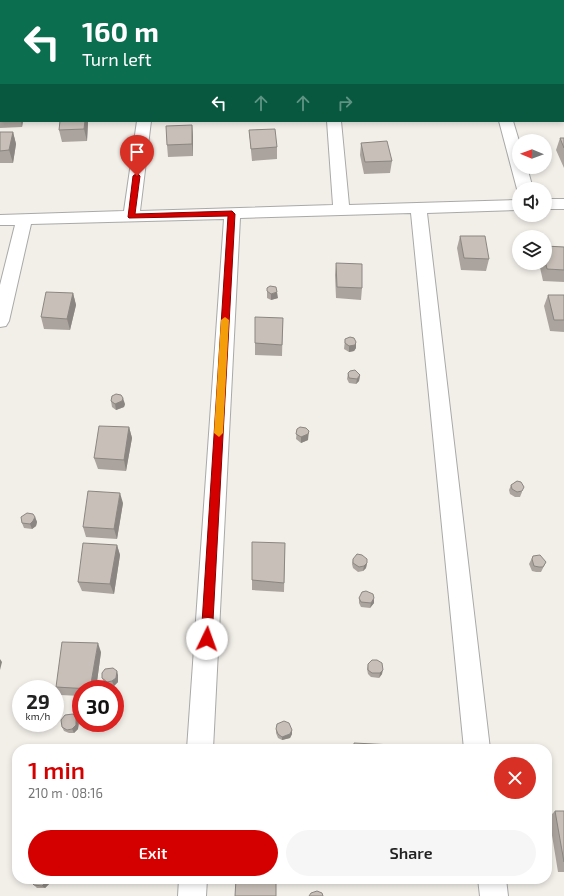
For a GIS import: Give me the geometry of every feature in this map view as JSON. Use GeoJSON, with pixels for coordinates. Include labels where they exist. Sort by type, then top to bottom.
{"type":"FeatureCollection","features":[{"type":"Feature","properties":{"kind":"street"},"geometry":{"type":"LineString","coordinates":[[131,217],[144,122]]}},
{"type":"Feature","properties":{"kind":"street"},"geometry":{"type":"LineString","coordinates":[[334,122],[341,210]]}},
{"type":"Feature","properties":{"kind":"street"},"geometry":{"type":"LineString","coordinates":[[506,122],[523,182]]}},
{"type":"Feature","properties":{"kind":"street"},"geometry":{"type":"LineString","coordinates":[[552,204],[564,204]]}},
{"type":"Feature","properties":{"kind":"street"},"geometry":{"type":"LineString","coordinates":[[0,220],[512,205]]}},
{"type":"Feature","properties":{"kind":"street"},"geometry":{"type":"LineString","coordinates":[[418,208],[476,744]]}},
{"type":"Feature","properties":{"kind":"street"},"geometry":{"type":"LineString","coordinates":[[200,744],[232,214]]}},
{"type":"Feature","properties":{"kind":"street"},"geometry":{"type":"LineString","coordinates":[[0,321],[24,220]]}},
{"type":"Feature","properties":{"kind":"street"},"geometry":{"type":"LineString","coordinates":[[192,884],[192,896]]}},
{"type":"Feature","properties":{"kind":"street"},"geometry":{"type":"LineString","coordinates":[[493,884],[494,896]]}},
{"type":"Feature","properties":{"kind":"building"},"geometry":{"type":"Polygon","coordinates":[[[60,122],[85,122],[84,129],[59,130],[60,122]]]}},
{"type":"Feature","properties":{"kind":"building"},"geometry":{"type":"Polygon","coordinates":[[[192,125],[192,144],[167,145],[166,126],[192,125]]]}},
{"type":"Feature","properties":{"kind":"building"},"geometry":{"type":"Polygon","coordinates":[[[275,129],[277,147],[251,149],[249,130],[275,129]]]}},
{"type":"Feature","properties":{"kind":"building"},"geometry":{"type":"Polygon","coordinates":[[[0,132],[13,132],[9,150],[0,151],[0,132]]]}},
{"type":"Feature","properties":{"kind":"building"},"geometry":{"type":"Polygon","coordinates":[[[560,138],[564,138],[564,148],[560,138]]]}},
{"type":"Feature","properties":{"kind":"building"},"geometry":{"type":"Polygon","coordinates":[[[387,141],[392,161],[365,162],[361,143],[387,141]]]}},
{"type":"Feature","properties":{"kind":"building"},"geometry":{"type":"Polygon","coordinates":[[[460,236],[485,236],[489,259],[464,258],[460,236]]]}},
{"type":"Feature","properties":{"kind":"building"},"geometry":{"type":"Polygon","coordinates":[[[552,246],[564,247],[564,270],[552,269],[552,246]]]}},
{"type":"Feature","properties":{"kind":"building"},"geometry":{"type":"Polygon","coordinates":[[[336,263],[362,264],[362,288],[337,287],[336,263]]]}},
{"type":"Feature","properties":{"kind":"building"},"geometry":{"type":"Polygon","coordinates":[[[270,286],[276,287],[277,292],[271,294],[267,291],[267,288],[270,286]]]}},
{"type":"Feature","properties":{"kind":"building"},"geometry":{"type":"Polygon","coordinates":[[[46,292],[73,293],[67,319],[41,317],[46,292]]]}},
{"type":"Feature","properties":{"kind":"building"},"geometry":{"type":"Polygon","coordinates":[[[548,295],[564,295],[564,320],[554,320],[548,295]]]}},
{"type":"Feature","properties":{"kind":"building"},"geometry":{"type":"Polygon","coordinates":[[[255,317],[283,318],[282,345],[255,343],[255,317]]]}},
{"type":"Feature","properties":{"kind":"building"},"geometry":{"type":"Polygon","coordinates":[[[350,337],[354,338],[356,342],[355,345],[349,346],[345,343],[345,339],[350,337]]]}},
{"type":"Feature","properties":{"kind":"building"},"geometry":{"type":"Polygon","coordinates":[[[355,370],[360,375],[357,379],[349,378],[348,373],[355,370]]]}},
{"type":"Feature","properties":{"kind":"building"},"geometry":{"type":"Polygon","coordinates":[[[116,394],[121,395],[123,398],[122,401],[115,404],[111,401],[112,396],[116,394]]]}},
{"type":"Feature","properties":{"kind":"building"},"geometry":{"type":"Polygon","coordinates":[[[99,426],[129,427],[124,460],[94,458],[99,426]]]}},
{"type":"Feature","properties":{"kind":"building"},"geometry":{"type":"Polygon","coordinates":[[[300,427],[306,428],[309,431],[308,434],[301,437],[296,434],[297,429],[300,427]]]}},
{"type":"Feature","properties":{"kind":"building"},"geometry":{"type":"Polygon","coordinates":[[[517,481],[521,482],[524,487],[522,491],[517,492],[512,489],[511,485],[517,481]]]}},
{"type":"Feature","properties":{"kind":"building"},"geometry":{"type":"Polygon","coordinates":[[[88,491],[120,493],[114,529],[83,527],[88,491]]]}},
{"type":"Feature","properties":{"kind":"building"},"geometry":{"type":"Polygon","coordinates":[[[27,513],[33,514],[35,517],[30,524],[22,523],[21,517],[27,513]]]}},
{"type":"Feature","properties":{"kind":"building"},"geometry":{"type":"Polygon","coordinates":[[[252,542],[285,543],[284,583],[252,580],[252,542]]]}},
{"type":"Feature","properties":{"kind":"building"},"geometry":{"type":"Polygon","coordinates":[[[83,543],[117,545],[110,584],[78,582],[83,543]]]}},
{"type":"Feature","properties":{"kind":"building"},"geometry":{"type":"Polygon","coordinates":[[[357,554],[362,555],[367,559],[367,563],[364,566],[359,567],[353,563],[353,559],[357,554]]]}},
{"type":"Feature","properties":{"kind":"building"},"geometry":{"type":"Polygon","coordinates":[[[540,555],[546,562],[543,567],[534,566],[532,559],[533,556],[540,555]]]}},
{"type":"Feature","properties":{"kind":"building"},"geometry":{"type":"Polygon","coordinates":[[[366,591],[373,594],[374,598],[371,603],[361,602],[359,598],[362,592],[366,591]]]}},
{"type":"Feature","properties":{"kind":"building"},"geometry":{"type":"Polygon","coordinates":[[[62,642],[98,643],[92,680],[72,680],[72,688],[64,687],[64,680],[57,680],[62,642]]]}},
{"type":"Feature","properties":{"kind":"building"},"geometry":{"type":"Polygon","coordinates":[[[372,660],[377,660],[382,663],[383,670],[380,673],[372,673],[368,670],[368,664],[372,660]]]}},
{"type":"Feature","properties":{"kind":"building"},"geometry":{"type":"Polygon","coordinates":[[[113,668],[117,671],[116,678],[113,680],[104,680],[102,678],[102,673],[105,669],[113,668]]]}},
{"type":"Feature","properties":{"kind":"building"},"geometry":{"type":"Polygon","coordinates":[[[72,714],[72,729],[67,730],[64,728],[65,715],[72,714]]]}},
{"type":"Feature","properties":{"kind":"building"},"geometry":{"type":"Polygon","coordinates":[[[284,721],[289,723],[292,730],[290,734],[282,737],[278,734],[276,729],[277,724],[284,721]]]}},
{"type":"Feature","properties":{"kind":"building"},"geometry":{"type":"Polygon","coordinates":[[[555,811],[564,811],[564,862],[555,811]]]}},
{"type":"Feature","properties":{"kind":"building"},"geometry":{"type":"Polygon","coordinates":[[[33,884],[44,884],[42,886],[33,884]]]}},
{"type":"Feature","properties":{"kind":"building"},"geometry":{"type":"Polygon","coordinates":[[[236,884],[276,884],[276,896],[235,896],[236,884]]]}},
{"type":"Feature","properties":{"kind":"building"},"geometry":{"type":"Polygon","coordinates":[[[317,891],[322,893],[323,896],[309,896],[311,893],[317,891]]]}},
{"type":"Feature","properties":{"kind":"slow traffic"},"geometry":{"type":"LineString","coordinates":[[219,433],[225,320]]}},
{"type":"Feature","properties":{"kind":"route"},"geometry":{"type":"LineString","coordinates":[[137,176],[131,217],[232,214],[207,639]]}}]}
